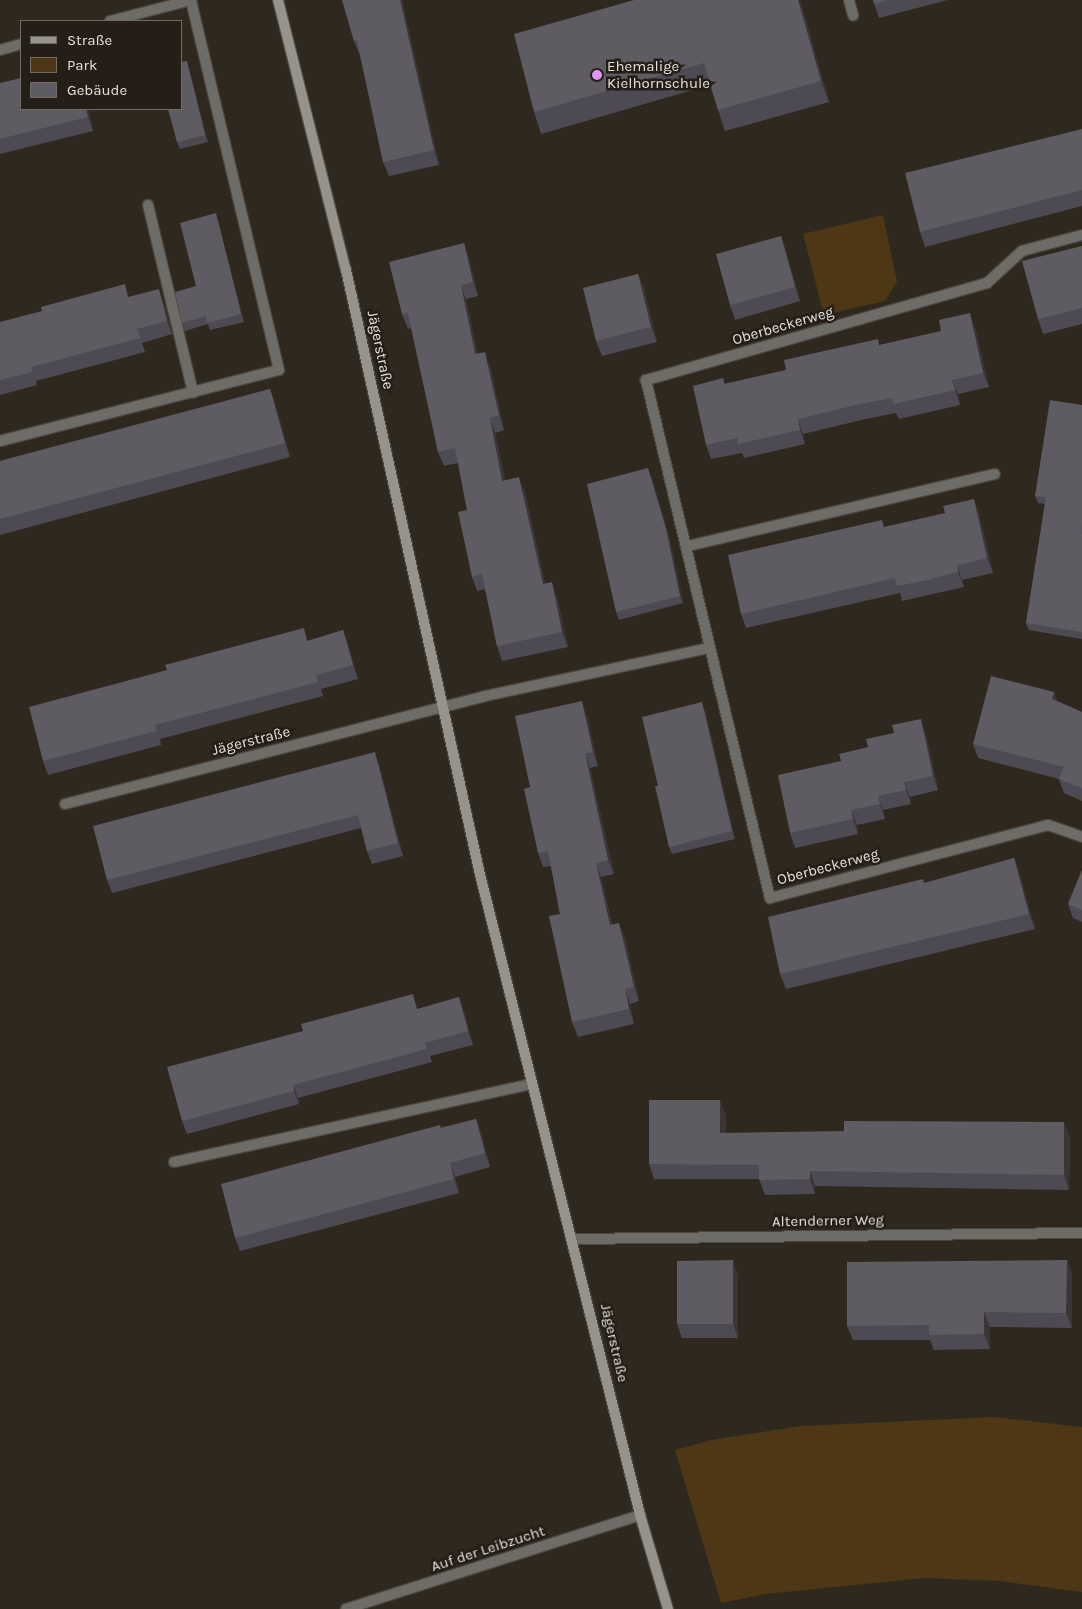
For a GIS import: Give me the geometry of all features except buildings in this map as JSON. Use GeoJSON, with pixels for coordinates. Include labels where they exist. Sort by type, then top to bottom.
{"type":"FeatureCollection","features":[{"type":"Feature","properties":{"kind":"street"},"geometry":{"type":"LineString","coordinates":[[0,442],[279,370],[191,0],[114,20]]}},
{"type":"Feature","properties":{"kind":"street","name":"Jägerstraße"},"geometry":{"type":"LineString","coordinates":[[278,0],[346,270],[444,708],[531,1084],[574,1239],[640,1515],[668,1609]]}},
{"type":"Feature","properties":{"kind":"street"},"geometry":{"type":"LineString","coordinates":[[849,0],[853,14]]}},
{"type":"Feature","properties":{"kind":"street"},"geometry":{"type":"LineString","coordinates":[[0,50],[20,44]]}},
{"type":"Feature","properties":{"kind":"street"},"geometry":{"type":"LineString","coordinates":[[148,206],[194,392]]}},
{"type":"Feature","properties":{"kind":"street","name":"Oberbeckerweg"},"geometry":{"type":"LineString","coordinates":[[1082,236],[1022,251],[987,284],[646,380],[688,546],[708,648],[770,898],[1048,825],[1082,837]]}},
{"type":"Feature","properties":{"kind":"street"},"geometry":{"type":"LineString","coordinates":[[688,546],[995,474]]}},
{"type":"Feature","properties":{"kind":"street"},"geometry":{"type":"LineString","coordinates":[[444,708],[485,696],[708,648]]}},
{"type":"Feature","properties":{"kind":"street","name":"Jägerstraße"},"geometry":{"type":"LineString","coordinates":[[65,804],[444,708]]}},
{"type":"Feature","properties":{"kind":"street"},"geometry":{"type":"LineString","coordinates":[[174,1162],[531,1084]]}},
{"type":"Feature","properties":{"kind":"street","name":"Altenderner Weg"},"geometry":{"type":"LineString","coordinates":[[574,1239],[1082,1233]]}},
{"type":"Feature","properties":{"kind":"street","name":"Auf der Leibzucht"},"geometry":{"type":"LineString","coordinates":[[346,1609],[640,1515]]}},
{"type":"Feature","properties":{"kind":"green space"},"geometry":{"type":"Polygon","coordinates":[[[883,215],[897,282],[885,301],[824,315],[803,234],[883,215]]]}},
{"type":"Feature","properties":{"kind":"green space"},"geometry":{"type":"Polygon","coordinates":[[[993,1417],[1082,1427],[1082,1592],[999,1581],[925,1578],[765,1594],[721,1603],[675,1450],[711,1440],[801,1426],[993,1417]]]}},
{"type":"Feature","properties":{"kind":"place","name":"Ehemalige Kielhornschule"},"geometry":{"type":"Point","coordinates":[597,75]}}]}
